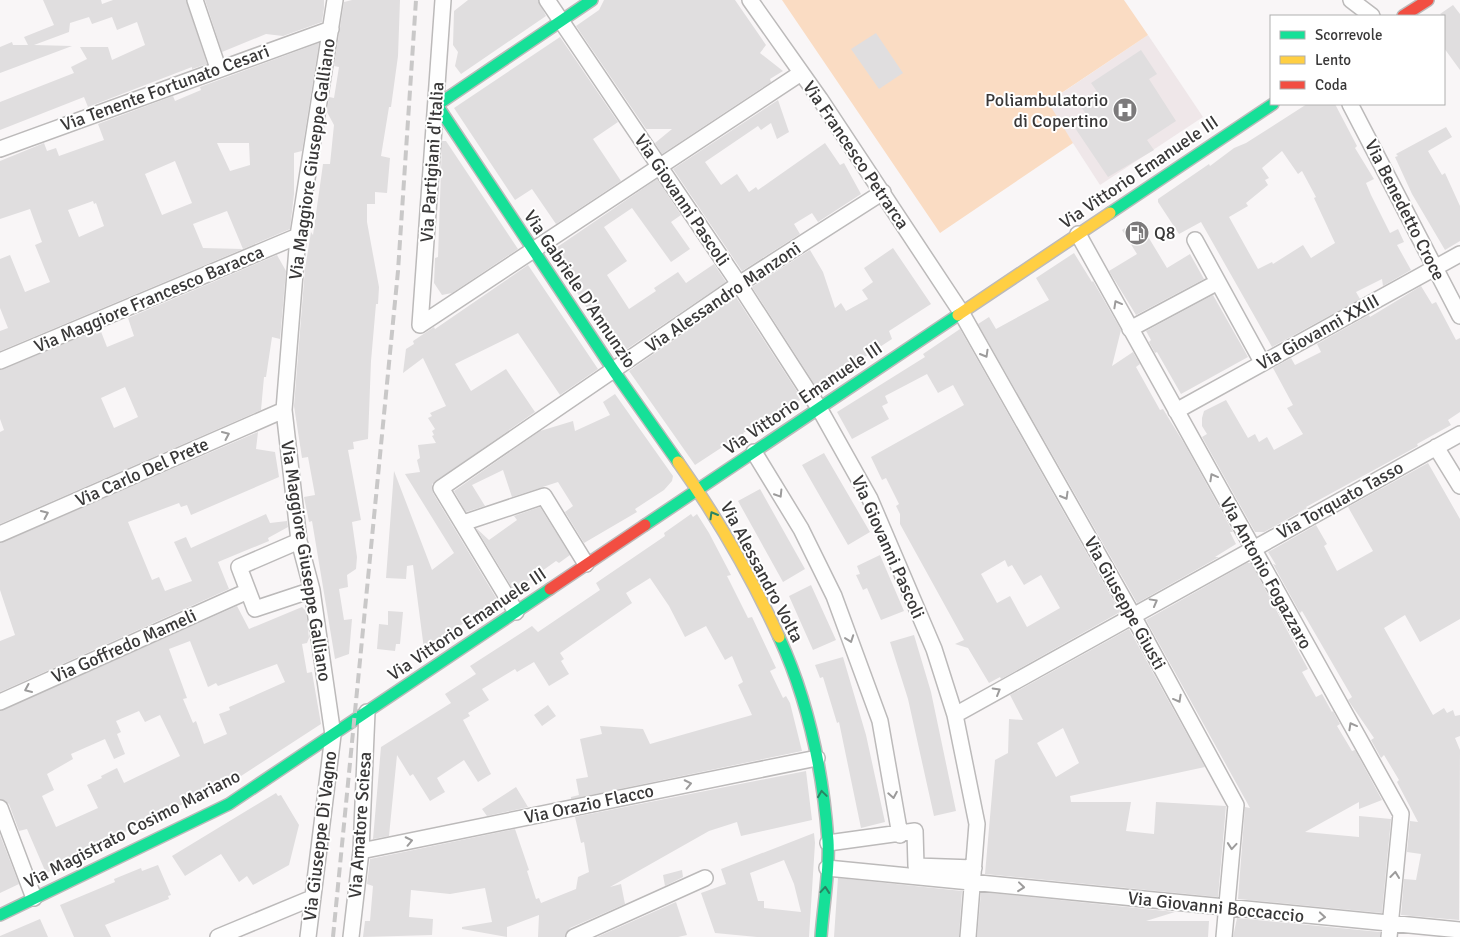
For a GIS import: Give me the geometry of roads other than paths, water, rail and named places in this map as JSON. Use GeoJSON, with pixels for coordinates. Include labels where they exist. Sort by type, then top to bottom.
{"type":"FeatureCollection","features":[{"type":"Feature","properties":{"kind":"street"},"geometry":{"type":"LineString","coordinates":[[195,0],[218,68]]}},
{"type":"Feature","properties":{"kind":"street","name":"Via Maggiore Giuseppe Galliano"},"geometry":{"type":"LineString","coordinates":[[333,735],[312,590],[299,541],[284,410],[298,236],[335,0]]}},
{"type":"Feature","properties":{"kind":"street","name":"Via Partigiani d'Italia"},"geometry":{"type":"LineString","coordinates":[[443,0],[420,325],[532,248]]}},
{"type":"Feature","properties":{"kind":"street","name":"Via Giovanni Pascoli"},"geometry":{"type":"LineString","coordinates":[[547,0],[739,284],[819,408],[870,500],[934,649],[955,715],[978,824],[968,937]]}},
{"type":"Feature","properties":{"kind":"street"},"geometry":{"type":"LineString","coordinates":[[437,105],[592,0]]}},
{"type":"Feature","properties":{"kind":"street","name":"Via Francesco Petrarca"},"geometry":{"type":"LineString","coordinates":[[750,0],[883,192],[961,312]]}},
{"type":"Feature","properties":{"kind":"street"},"geometry":{"type":"LineString","coordinates":[[1351,0],[1371,15]]}},
{"type":"Feature","properties":{"kind":"street"},"geometry":{"type":"LineString","coordinates":[[1405,15],[1428,0]]}},
{"type":"Feature","properties":{"kind":"street","name":"Via Tenente Fortunato Cesari"},"geometry":{"type":"LineString","coordinates":[[0,149],[331,28]]}},
{"type":"Feature","properties":{"kind":"street"},"geometry":{"type":"LineString","coordinates":[[532,248],[659,168],[801,73]]}},
{"type":"Feature","properties":{"kind":"street","name":"Via Gabriele D'Annunzio"},"geometry":{"type":"LineString","coordinates":[[437,105],[614,372],[698,490]]}},
{"type":"Feature","properties":{"kind":"street","name":"Via Vittorio Emanuele III"},"geometry":{"type":"LineString","coordinates":[[353,721],[1272,105]]}},
{"type":"Feature","properties":{"kind":"street","name":"Via Benedetto Croce"},"geometry":{"type":"LineString","coordinates":[[1351,105],[1460,316]]}},
{"type":"Feature","properties":{"kind":"street","name":"Via Alessandro Manzoni"},"geometry":{"type":"LineString","coordinates":[[463,523],[441,488],[614,372],[739,284],[883,192]]}},
{"type":"Feature","properties":{"kind":"street","name":"Via Antonio Fogazzaro"},"geometry":{"type":"LineString","coordinates":[[1078,234],[1401,814],[1390,930]]}},
{"type":"Feature","properties":{"kind":"street","name":"Via Maggiore Francesco Baracca"},"geometry":{"type":"LineString","coordinates":[[0,361],[298,236]]}},
{"type":"Feature","properties":{"kind":"street"},"geometry":{"type":"LineString","coordinates":[[1195,240],[1262,362]]}},
{"type":"Feature","properties":{"kind":"street","name":"Via Giovanni XXIII"},"geometry":{"type":"LineString","coordinates":[[1176,411],[1460,254]]}},
{"type":"Feature","properties":{"kind":"street"},"geometry":{"type":"LineString","coordinates":[[1130,329],[1218,282]]}},
{"type":"Feature","properties":{"kind":"street","name":"Via Giuseppe Giusti"},"geometry":{"type":"LineString","coordinates":[[961,312],[1132,614],[1236,805],[1224,937]]}},
{"type":"Feature","properties":{"kind":"street","name":"Via Carlo Del Prete"},"geometry":{"type":"LineString","coordinates":[[0,534],[284,410]]}},
{"type":"Feature","properties":{"kind":"street","name":"Via Torquato Tasso"},"geometry":{"type":"LineString","coordinates":[[955,715],[1132,614],[1460,434]]}},
{"type":"Feature","properties":{"kind":"street"},"geometry":{"type":"LineString","coordinates":[[1436,447],[1460,486]]}},
{"type":"Feature","properties":{"kind":"street"},"geometry":{"type":"LineString","coordinates":[[754,452],[801,529],[834,596],[880,721],[900,835]]}},
{"type":"Feature","properties":{"kind":"street","name":"Via Alessandro Volta"},"geometry":{"type":"LineString","coordinates":[[698,490],[761,598],[793,668],[817,758],[828,843],[820,937]]}},
{"type":"Feature","properties":{"kind":"street"},"geometry":{"type":"LineString","coordinates":[[516,612],[463,523],[544,496],[586,564]]}},
{"type":"Feature","properties":{"kind":"street"},"geometry":{"type":"LineString","coordinates":[[299,541],[239,567],[255,609],[312,590]]}},
{"type":"Feature","properties":{"kind":"street","name":"Via Goffredo Mameli"},"geometry":{"type":"LineString","coordinates":[[0,702],[248,591]]}},
{"type":"Feature","properties":{"kind":"street","name":"Via Amatore Sciesa"},"geometry":{"type":"LineString","coordinates":[[351,937],[361,851],[367,712]]}},
{"type":"Feature","properties":{"kind":"street","name":"Via Magistrato Cosimo Mariano"},"geometry":{"type":"LineString","coordinates":[[0,915],[229,804],[353,721]]}},
{"type":"Feature","properties":{"kind":"street","name":"Via Giuseppe Di Vagno"},"geometry":{"type":"LineString","coordinates":[[308,937],[333,735]]}},
{"type":"Feature","properties":{"kind":"street","name":"Via Orazio Flacco"},"geometry":{"type":"LineString","coordinates":[[361,851],[817,758]]}},
{"type":"Feature","properties":{"kind":"street"},"geometry":{"type":"LineString","coordinates":[[0,808],[34,898]]}},
{"type":"Feature","properties":{"kind":"street"},"geometry":{"type":"LineString","coordinates":[[828,843],[915,832],[916,866],[973,875]]}},
{"type":"Feature","properties":{"kind":"street"},"geometry":{"type":"LineString","coordinates":[[827,868],[973,875]]}},
{"type":"Feature","properties":{"kind":"street","name":"Via Giovanni Boccaccio"},"geometry":{"type":"LineString","coordinates":[[973,875],[1390,930],[1460,930]]}},
{"type":"Feature","properties":{"kind":"street"},"geometry":{"type":"LineString","coordinates":[[574,937],[705,878]]}},
{"type":"Feature","properties":{"kind":"street"},"geometry":{"type":"LineString","coordinates":[[218,937],[312,898]]}},
{"type":"Feature","properties":{"kind":"railway"},"geometry":{"type":"LineString","coordinates":[[333,937],[398,271],[416,0]]}},
{"type":"Feature","properties":{"kind":"place","name":"Poliambulatorio di Copertino"},"geometry":{"type":"Point","coordinates":[1125,110]}},
{"type":"Feature","properties":{"kind":"place","name":"Q8"},"geometry":{"type":"Point","coordinates":[1137,233]}}]}
